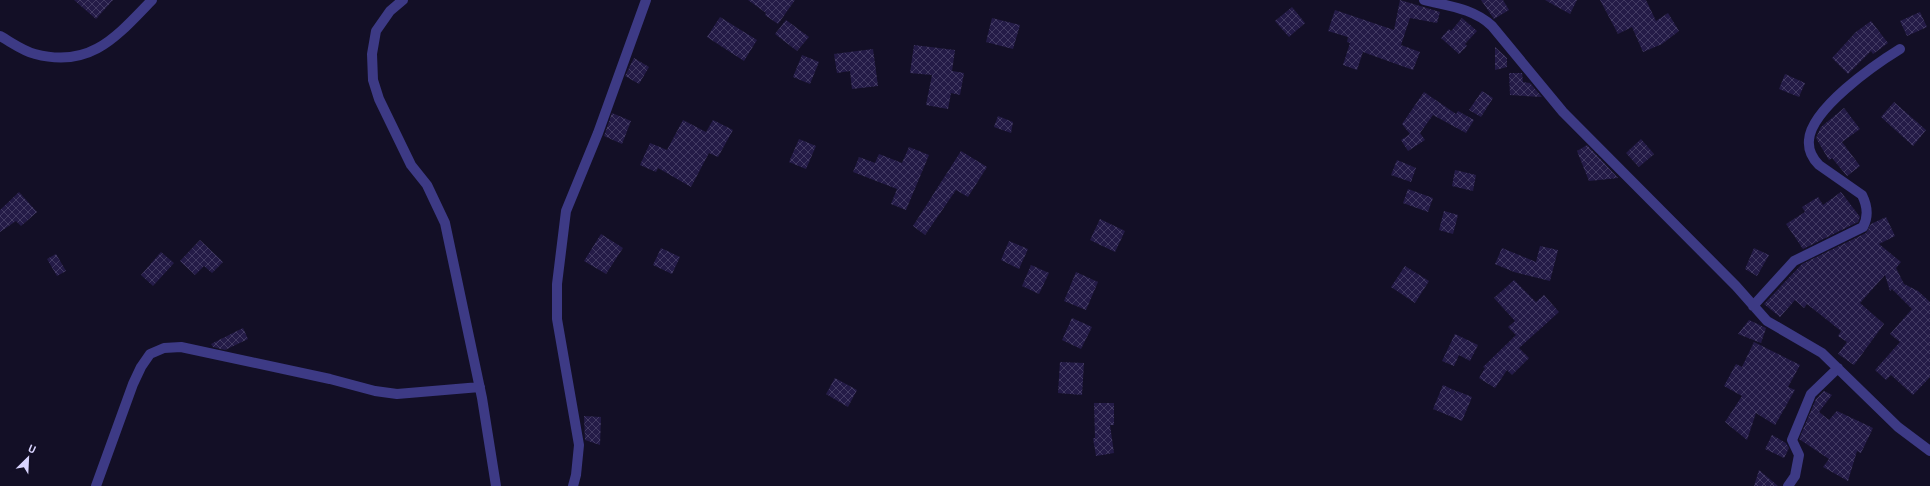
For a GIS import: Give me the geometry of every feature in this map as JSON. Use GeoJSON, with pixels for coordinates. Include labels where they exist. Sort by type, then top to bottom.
{"type":"FeatureCollection","features":[{"type":"Feature","properties":{"kind":"street"},"geometry":{"type":"LineString","coordinates":[[0,36],[34,54],[62,58],[82,56],[100,48],[118,35],[152,0]]}},
{"type":"Feature","properties":{"kind":"street"},"geometry":{"type":"LineString","coordinates":[[403,0],[390,11],[376,32],[372,54],[373,80],[379,99],[411,165],[427,185],[444,223],[480,387],[496,486]]}},
{"type":"Feature","properties":{"kind":"street"},"geometry":{"type":"LineString","coordinates":[[573,486],[580,445],[557,319],[556,301],[566,210],[598,133],[646,0]]}},
{"type":"Feature","properties":{"kind":"street"},"geometry":{"type":"LineString","coordinates":[[1424,0],[1475,13],[1492,26],[1559,108],[1767,321],[1822,353],[1898,427],[1930,451]]}},
{"type":"Feature","properties":{"kind":"street"},"geometry":{"type":"LineString","coordinates":[[1753,306],[1794,261],[1864,226],[1867,215],[1865,201],[1862,195],[1858,190],[1818,166],[1813,159],[1809,140],[1810,131],[1817,118],[1855,80],[1876,64],[1900,49]]}},
{"type":"Feature","properties":{"kind":"street"},"geometry":{"type":"LineString","coordinates":[[96,486],[133,384],[141,367],[150,354],[164,348],[181,347],[330,379],[375,391],[397,394],[480,387]]}},
{"type":"Feature","properties":{"kind":"street"},"geometry":{"type":"LineString","coordinates":[[1788,486],[1794,476],[1798,460],[1798,452],[1792,440],[1798,422],[1811,394],[1838,368]]}},
{"type":"Feature","properties":{"kind":"building"},"geometry":{"type":"Polygon","coordinates":[[[74,0],[113,0],[96,19],[74,0]]]}},
{"type":"Feature","properties":{"kind":"building"},"geometry":{"type":"Polygon","coordinates":[[[748,0],[795,0],[778,24],[748,0]]]}},
{"type":"Feature","properties":{"kind":"building"},"geometry":{"type":"Polygon","coordinates":[[[1400,0],[1440,12],[1437,23],[1410,18],[1401,45],[1420,52],[1413,70],[1363,52],[1357,70],[1343,65],[1350,43],[1347,42],[1348,37],[1328,31],[1335,10],[1394,30],[1400,0]]]}},
{"type":"Feature","properties":{"kind":"building"},"geometry":{"type":"Polygon","coordinates":[[[1481,0],[1503,0],[1509,10],[1494,19],[1481,0]]]}},
{"type":"Feature","properties":{"kind":"building"},"geometry":{"type":"Polygon","coordinates":[[[1545,0],[1577,0],[1570,14],[1545,0]]]}},
{"type":"Feature","properties":{"kind":"building"},"geometry":{"type":"Polygon","coordinates":[[[1600,0],[1646,0],[1656,21],[1668,13],[1679,31],[1662,44],[1643,52],[1632,27],[1618,34],[1600,0]]]}},
{"type":"Feature","properties":{"kind":"building"},"geometry":{"type":"Polygon","coordinates":[[[1292,7],[1305,23],[1289,37],[1275,21],[1292,7]]]}},
{"type":"Feature","properties":{"kind":"building"},"geometry":{"type":"Polygon","coordinates":[[[1920,12],[1927,27],[1907,36],[1900,21],[1920,12]]]}},
{"type":"Feature","properties":{"kind":"building"},"geometry":{"type":"Polygon","coordinates":[[[720,17],[757,40],[744,61],[707,37],[720,17]]]}},
{"type":"Feature","properties":{"kind":"building"},"geometry":{"type":"Polygon","coordinates":[[[992,18],[1020,25],[1013,49],[986,42],[992,18]]]}},
{"type":"Feature","properties":{"kind":"building"},"geometry":{"type":"Polygon","coordinates":[[[1462,18],[1477,31],[1465,44],[1467,46],[1459,54],[1441,38],[1449,29],[1451,31],[1462,18]]]}},
{"type":"Feature","properties":{"kind":"building"},"geometry":{"type":"Polygon","coordinates":[[[786,20],[809,37],[797,51],[775,34],[786,20]]]}},
{"type":"Feature","properties":{"kind":"building"},"geometry":{"type":"Polygon","coordinates":[[[1871,21],[1888,43],[1873,54],[1871,51],[1848,74],[1832,58],[1856,32],[1871,21]]]}},
{"type":"Feature","properties":{"kind":"building"},"geometry":{"type":"Polygon","coordinates":[[[914,45],[955,50],[952,71],[964,73],[960,95],[951,93],[948,109],[926,105],[932,75],[910,73],[914,45]]]}},
{"type":"Feature","properties":{"kind":"building"},"geometry":{"type":"Polygon","coordinates":[[[1495,47],[1507,58],[1507,67],[1495,70],[1495,47]]]}},
{"type":"Feature","properties":{"kind":"building"},"geometry":{"type":"Polygon","coordinates":[[[873,49],[878,86],[852,89],[850,71],[837,73],[834,54],[873,49]]]}},
{"type":"Feature","properties":{"kind":"building"},"geometry":{"type":"Polygon","coordinates":[[[802,55],[819,62],[810,84],[793,77],[802,55]]]}},
{"type":"Feature","properties":{"kind":"building"},"geometry":{"type":"Polygon","coordinates":[[[634,58],[649,67],[639,84],[625,76],[634,58]]]}},
{"type":"Feature","properties":{"kind":"building"},"geometry":{"type":"Polygon","coordinates":[[[1509,73],[1522,73],[1523,82],[1530,83],[1542,97],[1510,95],[1509,73]]]}},
{"type":"Feature","properties":{"kind":"building"},"geometry":{"type":"Polygon","coordinates":[[[1785,74],[1805,83],[1799,97],[1779,89],[1785,74]]]}},
{"type":"Feature","properties":{"kind":"building"},"geometry":{"type":"Polygon","coordinates":[[[1482,91],[1493,98],[1481,117],[1469,110],[1482,91]]]}},
{"type":"Feature","properties":{"kind":"building"},"geometry":{"type":"Polygon","coordinates":[[[1424,92],[1456,114],[1458,111],[1474,120],[1466,133],[1433,115],[1420,133],[1425,140],[1408,151],[1401,140],[1410,134],[1402,124],[1424,92]]]}},
{"type":"Feature","properties":{"kind":"building"},"geometry":{"type":"Polygon","coordinates":[[[1894,102],[1926,130],[1913,146],[1881,117],[1894,102]]]}},
{"type":"Feature","properties":{"kind":"building"},"geometry":{"type":"Polygon","coordinates":[[[1844,108],[1860,129],[1842,142],[1860,166],[1847,176],[1832,158],[1829,160],[1816,138],[1821,127],[1844,108]]]}},
{"type":"Feature","properties":{"kind":"building"},"geometry":{"type":"Polygon","coordinates":[[[612,113],[631,121],[622,144],[604,136],[612,113]]]}},
{"type":"Feature","properties":{"kind":"building"},"geometry":{"type":"Polygon","coordinates":[[[998,116],[1013,122],[1011,133],[994,127],[998,116]]]}},
{"type":"Feature","properties":{"kind":"building"},"geometry":{"type":"Polygon","coordinates":[[[683,120],[706,132],[713,120],[733,130],[718,157],[709,153],[691,187],[658,168],[656,172],[640,165],[650,143],[667,150],[683,120]]]}},
{"type":"Feature","properties":{"kind":"building"},"geometry":{"type":"Polygon","coordinates":[[[799,139],[816,146],[806,169],[789,162],[799,139]]]}},
{"type":"Feature","properties":{"kind":"building"},"geometry":{"type":"Polygon","coordinates":[[[1641,139],[1654,154],[1639,167],[1626,153],[1641,139]]]}},
{"type":"Feature","properties":{"kind":"building"},"geometry":{"type":"Polygon","coordinates":[[[1587,145],[1618,178],[1589,181],[1577,151],[1587,145]]]}},
{"type":"Feature","properties":{"kind":"building"},"geometry":{"type":"Polygon","coordinates":[[[909,147],[929,155],[906,210],[891,204],[897,189],[853,172],[859,157],[875,163],[879,154],[902,163],[909,147]]]}},
{"type":"Feature","properties":{"kind":"building"},"geometry":{"type":"Polygon","coordinates":[[[961,151],[987,167],[968,197],[956,190],[925,235],[913,226],[961,151]]]}},
{"type":"Feature","properties":{"kind":"building"},"geometry":{"type":"Polygon","coordinates":[[[1397,160],[1416,168],[1411,182],[1391,175],[1397,160]]]}},
{"type":"Feature","properties":{"kind":"building"},"geometry":{"type":"Polygon","coordinates":[[[1455,170],[1476,175],[1473,191],[1452,186],[1455,170]]]}},
{"type":"Feature","properties":{"kind":"building"},"geometry":{"type":"Polygon","coordinates":[[[1408,189],[1433,198],[1428,212],[1403,203],[1408,189]]]}},
{"type":"Feature","properties":{"kind":"building"},"geometry":{"type":"Polygon","coordinates":[[[19,192],[37,212],[21,226],[16,221],[0,232],[0,210],[19,192]]]}},
{"type":"Feature","properties":{"kind":"building"},"geometry":{"type":"Polygon","coordinates":[[[1841,192],[1860,217],[1858,222],[1803,249],[1786,224],[1805,212],[1802,207],[1818,197],[1823,205],[1841,192]]]}},
{"type":"Feature","properties":{"kind":"building"},"geometry":{"type":"Polygon","coordinates":[[[1444,211],[1458,215],[1453,234],[1439,230],[1444,211]]]}},
{"type":"Feature","properties":{"kind":"building"},"geometry":{"type":"Polygon","coordinates":[[[1886,217],[1895,236],[1879,244],[1901,262],[1896,268],[1904,284],[1918,291],[1930,302],[1930,377],[1913,395],[1891,375],[1886,380],[1875,370],[1900,342],[1890,334],[1912,309],[1892,289],[1890,291],[1885,275],[1860,303],[1884,324],[1854,365],[1838,354],[1847,342],[1838,336],[1841,331],[1807,304],[1804,308],[1795,300],[1780,317],[1764,304],[1802,264],[1866,233],[1871,224],[1886,217]]]}},
{"type":"Feature","properties":{"kind":"building"},"geometry":{"type":"Polygon","coordinates":[[[1100,219],[1125,231],[1115,252],[1090,240],[1100,219]]]}},
{"type":"Feature","properties":{"kind":"building"},"geometry":{"type":"Polygon","coordinates":[[[601,234],[623,248],[606,274],[584,261],[601,234]]]}},
{"type":"Feature","properties":{"kind":"building"},"geometry":{"type":"Polygon","coordinates":[[[200,240],[223,262],[212,273],[204,266],[195,275],[180,261],[200,240]]]}},
{"type":"Feature","properties":{"kind":"building"},"geometry":{"type":"Polygon","coordinates":[[[1009,241],[1028,249],[1019,269],[1001,260],[1009,241]]]}},
{"type":"Feature","properties":{"kind":"building"},"geometry":{"type":"Polygon","coordinates":[[[1540,246],[1558,250],[1550,281],[1514,272],[1495,264],[1502,248],[1536,262],[1540,246]]]}},
{"type":"Feature","properties":{"kind":"building"},"geometry":{"type":"Polygon","coordinates":[[[661,248],[680,257],[672,274],[653,265],[661,248]]]}},
{"type":"Feature","properties":{"kind":"building"},"geometry":{"type":"Polygon","coordinates":[[[1754,248],[1769,255],[1757,276],[1745,269],[1754,248]]]}},
{"type":"Feature","properties":{"kind":"building"},"geometry":{"type":"Polygon","coordinates":[[[161,252],[174,263],[153,286],[141,275],[161,252]]]}},
{"type":"Feature","properties":{"kind":"building"},"geometry":{"type":"Polygon","coordinates":[[[56,254],[66,271],[57,276],[47,259],[56,254]]]}},
{"type":"Feature","properties":{"kind":"building"},"geometry":{"type":"Polygon","coordinates":[[[1031,265],[1049,273],[1039,294],[1022,286],[1031,265]]]}},
{"type":"Feature","properties":{"kind":"building"},"geometry":{"type":"Polygon","coordinates":[[[1405,266],[1429,281],[1415,303],[1391,287],[1405,266]]]}},
{"type":"Feature","properties":{"kind":"building"},"geometry":{"type":"Polygon","coordinates":[[[1076,272],[1098,282],[1086,310],[1064,301],[1076,272]]]}},
{"type":"Feature","properties":{"kind":"building"},"geometry":{"type":"Polygon","coordinates":[[[1514,280],[1536,302],[1544,295],[1559,312],[1519,348],[1529,358],[1512,375],[1507,370],[1495,388],[1479,378],[1485,368],[1483,367],[1516,335],[1508,327],[1515,321],[1494,298],[1514,280]]]}},
{"type":"Feature","properties":{"kind":"building"},"geometry":{"type":"Polygon","coordinates":[[[1072,318],[1092,327],[1081,349],[1062,340],[1072,318]]]}},
{"type":"Feature","properties":{"kind":"building"},"geometry":{"type":"Polygon","coordinates":[[[1749,320],[1766,328],[1761,343],[1738,334],[1749,320]]]}},
{"type":"Feature","properties":{"kind":"building"},"geometry":{"type":"Polygon","coordinates":[[[243,328],[248,339],[225,350],[213,347],[211,344],[243,328]]]}},
{"type":"Feature","properties":{"kind":"building"},"geometry":{"type":"Polygon","coordinates":[[[1455,334],[1478,345],[1470,361],[1459,355],[1454,366],[1442,361],[1455,334]]]}},
{"type":"Feature","properties":{"kind":"building"},"geometry":{"type":"Polygon","coordinates":[[[1754,342],[1800,365],[1788,387],[1795,390],[1775,425],[1756,413],[1747,440],[1725,422],[1742,396],[1724,386],[1736,364],[1742,367],[1754,342]]]}},
{"type":"Feature","properties":{"kind":"building"},"geometry":{"type":"Polygon","coordinates":[[[1060,362],[1084,363],[1082,395],[1058,393],[1060,362]]]}},
{"type":"Feature","properties":{"kind":"building"},"geometry":{"type":"Polygon","coordinates":[[[835,378],[857,390],[848,407],[826,394],[835,378]]]}},
{"type":"Feature","properties":{"kind":"building"},"geometry":{"type":"Polygon","coordinates":[[[1443,385],[1456,391],[1453,396],[1457,391],[1472,397],[1462,421],[1433,409],[1443,385]]]}},
{"type":"Feature","properties":{"kind":"building"},"geometry":{"type":"Polygon","coordinates":[[[1824,391],[1832,395],[1819,412],[1829,420],[1837,411],[1873,428],[1861,453],[1857,451],[1848,481],[1823,467],[1829,459],[1799,439],[1816,399],[1824,391]]]}},
{"type":"Feature","properties":{"kind":"building"},"geometry":{"type":"Polygon","coordinates":[[[1094,403],[1114,403],[1114,425],[1110,425],[1114,453],[1096,456],[1093,438],[1095,438],[1094,403]]]}},
{"type":"Feature","properties":{"kind":"building"},"geometry":{"type":"Polygon","coordinates":[[[584,416],[601,417],[600,445],[585,440],[584,416]]]}},
{"type":"Feature","properties":{"kind":"building"},"geometry":{"type":"Polygon","coordinates":[[[1772,435],[1786,443],[1789,448],[1784,458],[1765,449],[1772,435]]]}},
{"type":"Feature","properties":{"kind":"building"},"geometry":{"type":"Polygon","coordinates":[[[1759,470],[1778,486],[1754,486],[1759,470]]]}}]}
